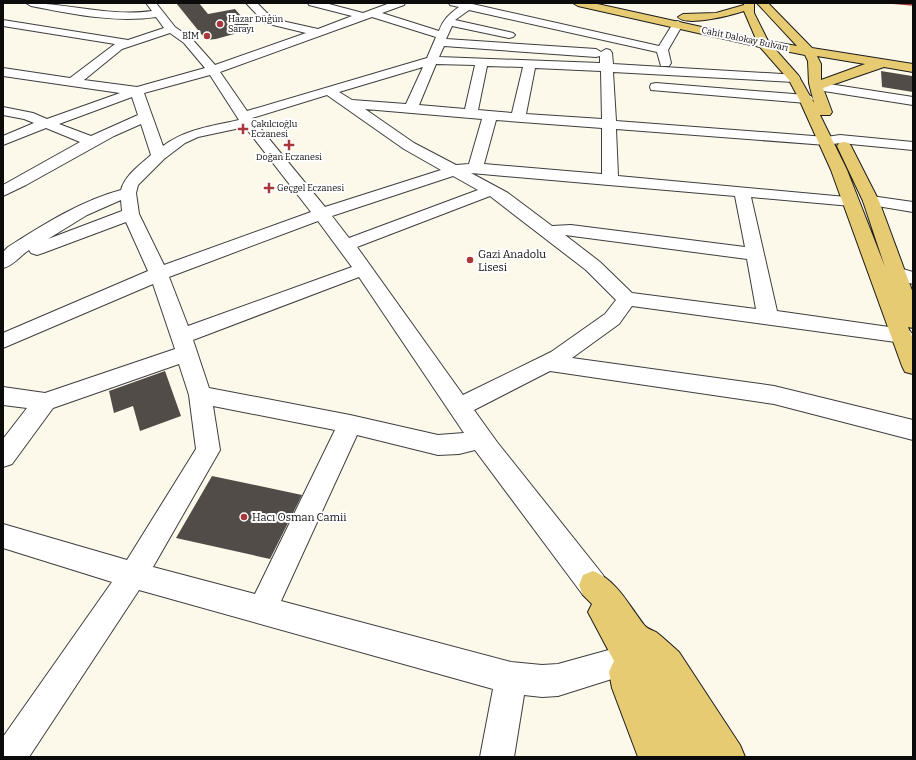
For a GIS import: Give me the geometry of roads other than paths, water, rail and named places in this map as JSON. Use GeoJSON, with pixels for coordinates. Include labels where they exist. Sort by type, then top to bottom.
{"type":"FeatureCollection","features":[{"type":"Feature","properties":{"kind":"main road","name":"Cahit Dalokay Bulvarı"},"geometry":{"type":"LineString","coordinates":[[578,3],[678,20],[812,46],[913,68]]}},
{"type":"Feature","properties":{"kind":"main road","name":"Cahit Dalokay Bulvarı"},"geometry":{"type":"LineString","coordinates":[[608,3],[678,20],[705,30],[761,37],[794,36]]}},
{"type":"Feature","properties":{"kind":"main road"},"geometry":{"type":"LineString","coordinates":[[762,3],[794,36],[812,46],[814,61],[811,92]]}},
{"type":"Feature","properties":{"kind":"main road"},"geometry":{"type":"LineString","coordinates":[[678,20],[716,16],[749,5],[749,12],[761,37],[794,78],[811,92],[833,140],[871,201],[905,276],[908,328],[913,366]]}},
{"type":"Feature","properties":{"kind":"main road"},"geometry":{"type":"LineString","coordinates":[[705,30],[747,46],[783,64]]}},
{"type":"Feature","properties":{"kind":"main road"},"geometry":{"type":"LineString","coordinates":[[838,45],[913,59]]}},
{"type":"Feature","properties":{"kind":"main road"},"geometry":{"type":"LineString","coordinates":[[811,92],[871,66],[891,64]]}},
{"type":"Feature","properties":{"kind":"main road"},"geometry":{"type":"LineString","coordinates":[[833,140],[851,201],[908,328]]}},
{"type":"Feature","properties":{"kind":"main road"},"geometry":{"type":"LineString","coordinates":[[593,585],[600,606],[697,757]]}},
{"type":"Feature","properties":{"kind":"main road"},"geometry":{"type":"LineString","coordinates":[[627,647],[628,688],[655,757]]}},
{"type":"Feature","properties":{"kind":"main road"},"geometry":{"type":"LineString","coordinates":[[627,647],[678,757]]}},
{"type":"Feature","properties":{"kind":"main road"},"geometry":{"type":"LineString","coordinates":[[627,647],[655,650],[668,664],[728,757]]}},
{"type":"Feature","properties":{"kind":"street"},"geometry":{"type":"LineString","coordinates":[[30,3],[56,5],[117,16],[141,17],[162,8]]}},
{"type":"Feature","properties":{"kind":"street"},"geometry":{"type":"LineString","coordinates":[[151,3],[162,8],[184,30],[188,41]]}},
{"type":"Feature","properties":{"kind":"street"},"geometry":{"type":"LineString","coordinates":[[251,3],[270,21],[318,32]]}},
{"type":"Feature","properties":{"kind":"street"},"geometry":{"type":"LineString","coordinates":[[313,3],[368,14],[442,39],[606,53]]}},
{"type":"Feature","properties":{"kind":"street"},"geometry":{"type":"LineString","coordinates":[[3,141],[136,91],[213,70],[400,3]]}},
{"type":"Feature","properties":{"kind":"street"},"geometry":{"type":"LineString","coordinates":[[454,3],[662,50]]}},
{"type":"Feature","properties":{"kind":"street"},"geometry":{"type":"LineString","coordinates":[[496,12],[510,3]]}},
{"type":"Feature","properties":{"kind":"street"},"geometry":{"type":"LineString","coordinates":[[412,108],[448,22],[454,15],[468,6]]}},
{"type":"Feature","properties":{"kind":"street"},"geometry":{"type":"LineString","coordinates":[[162,8],[171,29],[188,41],[213,70],[247,119],[364,269],[480,438],[593,585]]}},
{"type":"Feature","properties":{"kind":"street"},"geometry":{"type":"LineString","coordinates":[[668,72],[662,50],[678,20]]}},
{"type":"Feature","properties":{"kind":"street"},"geometry":{"type":"LineString","coordinates":[[517,32],[534,21]]}},
{"type":"Feature","properties":{"kind":"street"},"geometry":{"type":"LineString","coordinates":[[448,22],[517,32],[562,49]]}},
{"type":"Feature","properties":{"kind":"street"},"geometry":{"type":"LineString","coordinates":[[3,23],[128,43]]}},
{"type":"Feature","properties":{"kind":"street"},"geometry":{"type":"LineString","coordinates":[[74,81],[118,47],[171,29]]}},
{"type":"Feature","properties":{"kind":"street"},"geometry":{"type":"LineString","coordinates":[[606,37],[604,41],[607,67],[610,180]]}},
{"type":"Feature","properties":{"kind":"street"},"geometry":{"type":"LineString","coordinates":[[9,757],[133,575],[208,450],[200,396],[184,344],[159,274],[132,214],[128,193],[130,185],[137,176],[159,156],[187,136],[247,119],[432,60],[607,67],[668,72],[794,78]]}},
{"type":"Feature","properties":{"kind":"street"},"geometry":{"type":"LineString","coordinates":[[470,113],[482,62]]}},
{"type":"Feature","properties":{"kind":"street"},"geometry":{"type":"LineString","coordinates":[[518,117],[530,64]]}},
{"type":"Feature","properties":{"kind":"street"},"geometry":{"type":"LineString","coordinates":[[3,72],[136,91]]}},
{"type":"Feature","properties":{"kind":"street"},"geometry":{"type":"LineString","coordinates":[[656,87],[811,92],[913,101]]}},
{"type":"Feature","properties":{"kind":"street"},"geometry":{"type":"LineString","coordinates":[[136,91],[159,156]]}},
{"type":"Feature","properties":{"kind":"street"},"geometry":{"type":"LineString","coordinates":[[331,92],[409,146],[492,190],[550,232],[593,266],[626,299],[768,317],[908,328]]}},
{"type":"Feature","properties":{"kind":"street"},"geometry":{"type":"LineString","coordinates":[[348,104],[608,125],[913,146]]}},
{"type":"Feature","properties":{"kind":"street"},"geometry":{"type":"LineString","coordinates":[[3,111],[28,116],[92,142]]}},
{"type":"Feature","properties":{"kind":"street"},"geometry":{"type":"LineString","coordinates":[[476,168],[490,115]]}},
{"type":"Feature","properties":{"kind":"street"},"geometry":{"type":"LineString","coordinates":[[3,191],[119,128],[146,117]]}},
{"type":"Feature","properties":{"kind":"street"},"geometry":{"type":"LineString","coordinates":[[3,340],[159,274],[320,214],[452,170],[476,168],[851,201]]}},
{"type":"Feature","properties":{"kind":"street"},"geometry":{"type":"LineString","coordinates":[[346,245],[492,190]]}},
{"type":"Feature","properties":{"kind":"street"},"geometry":{"type":"LineString","coordinates":[[742,191],[768,317]]}},
{"type":"Feature","properties":{"kind":"street"},"geometry":{"type":"LineString","coordinates":[[3,262],[16,251],[84,210],[102,201],[128,193]]}},
{"type":"Feature","properties":{"kind":"street"},"geometry":{"type":"LineString","coordinates":[[871,201],[913,207]]}},
{"type":"Feature","properties":{"kind":"street"},"geometry":{"type":"LineString","coordinates":[[3,262],[132,214]]}},
{"type":"Feature","properties":{"kind":"street"},"geometry":{"type":"LineString","coordinates":[[550,232],[571,230],[755,254]]}},
{"type":"Feature","properties":{"kind":"street"},"geometry":{"type":"LineString","coordinates":[[3,457],[44,402],[364,269]]}},
{"type":"Feature","properties":{"kind":"street"},"geometry":{"type":"LineString","coordinates":[[460,408],[548,363],[612,319],[624,304],[626,299]]}},
{"type":"Feature","properties":{"kind":"street"},"geometry":{"type":"LineString","coordinates":[[548,363],[774,396],[913,430]]}},
{"type":"Feature","properties":{"kind":"street"},"geometry":{"type":"LineString","coordinates":[[3,396],[44,402]]}},
{"type":"Feature","properties":{"kind":"street"},"geometry":{"type":"LineString","coordinates":[[200,396],[350,424],[438,445],[463,445],[480,438]]}},
{"type":"Feature","properties":{"kind":"street"},"geometry":{"type":"LineString","coordinates":[[262,610],[350,424]]}},
{"type":"Feature","properties":{"kind":"street"},"geometry":{"type":"LineString","coordinates":[[3,536],[133,575],[511,678],[534,681],[558,680],[627,647]]}},
{"type":"Feature","properties":{"kind":"street"},"geometry":{"type":"LineString","coordinates":[[497,757],[511,678]]}},
{"type":"Feature","properties":{"kind":"railway"},"geometry":{"type":"LineString","coordinates":[[890,3],[913,5]]}},
{"type":"Feature","properties":{"kind":"place","name":"Hazar Düğün Sarayı"},"geometry":{"type":"Point","coordinates":[220,24]}},
{"type":"Feature","properties":{"kind":"place","name":"BİM"},"geometry":{"type":"Point","coordinates":[207,36]}},
{"type":"Feature","properties":{"kind":"place","name":"Çakılcıoğlu Eczanesi"},"geometry":{"type":"Point","coordinates":[243,129]}},
{"type":"Feature","properties":{"kind":"place","name":"Doğan Eczanesi"},"geometry":{"type":"Point","coordinates":[289,145]}},
{"type":"Feature","properties":{"kind":"place","name":"Geçgel Eczanesi"},"geometry":{"type":"Point","coordinates":[269,188]}},
{"type":"Feature","properties":{"kind":"place","name":"Gazi Anadolu Lisesi"},"geometry":{"type":"Point","coordinates":[470,260]}},
{"type":"Feature","properties":{"kind":"place","name":"Hacı Osman Camii"},"geometry":{"type":"Point","coordinates":[244,517]}}]}
